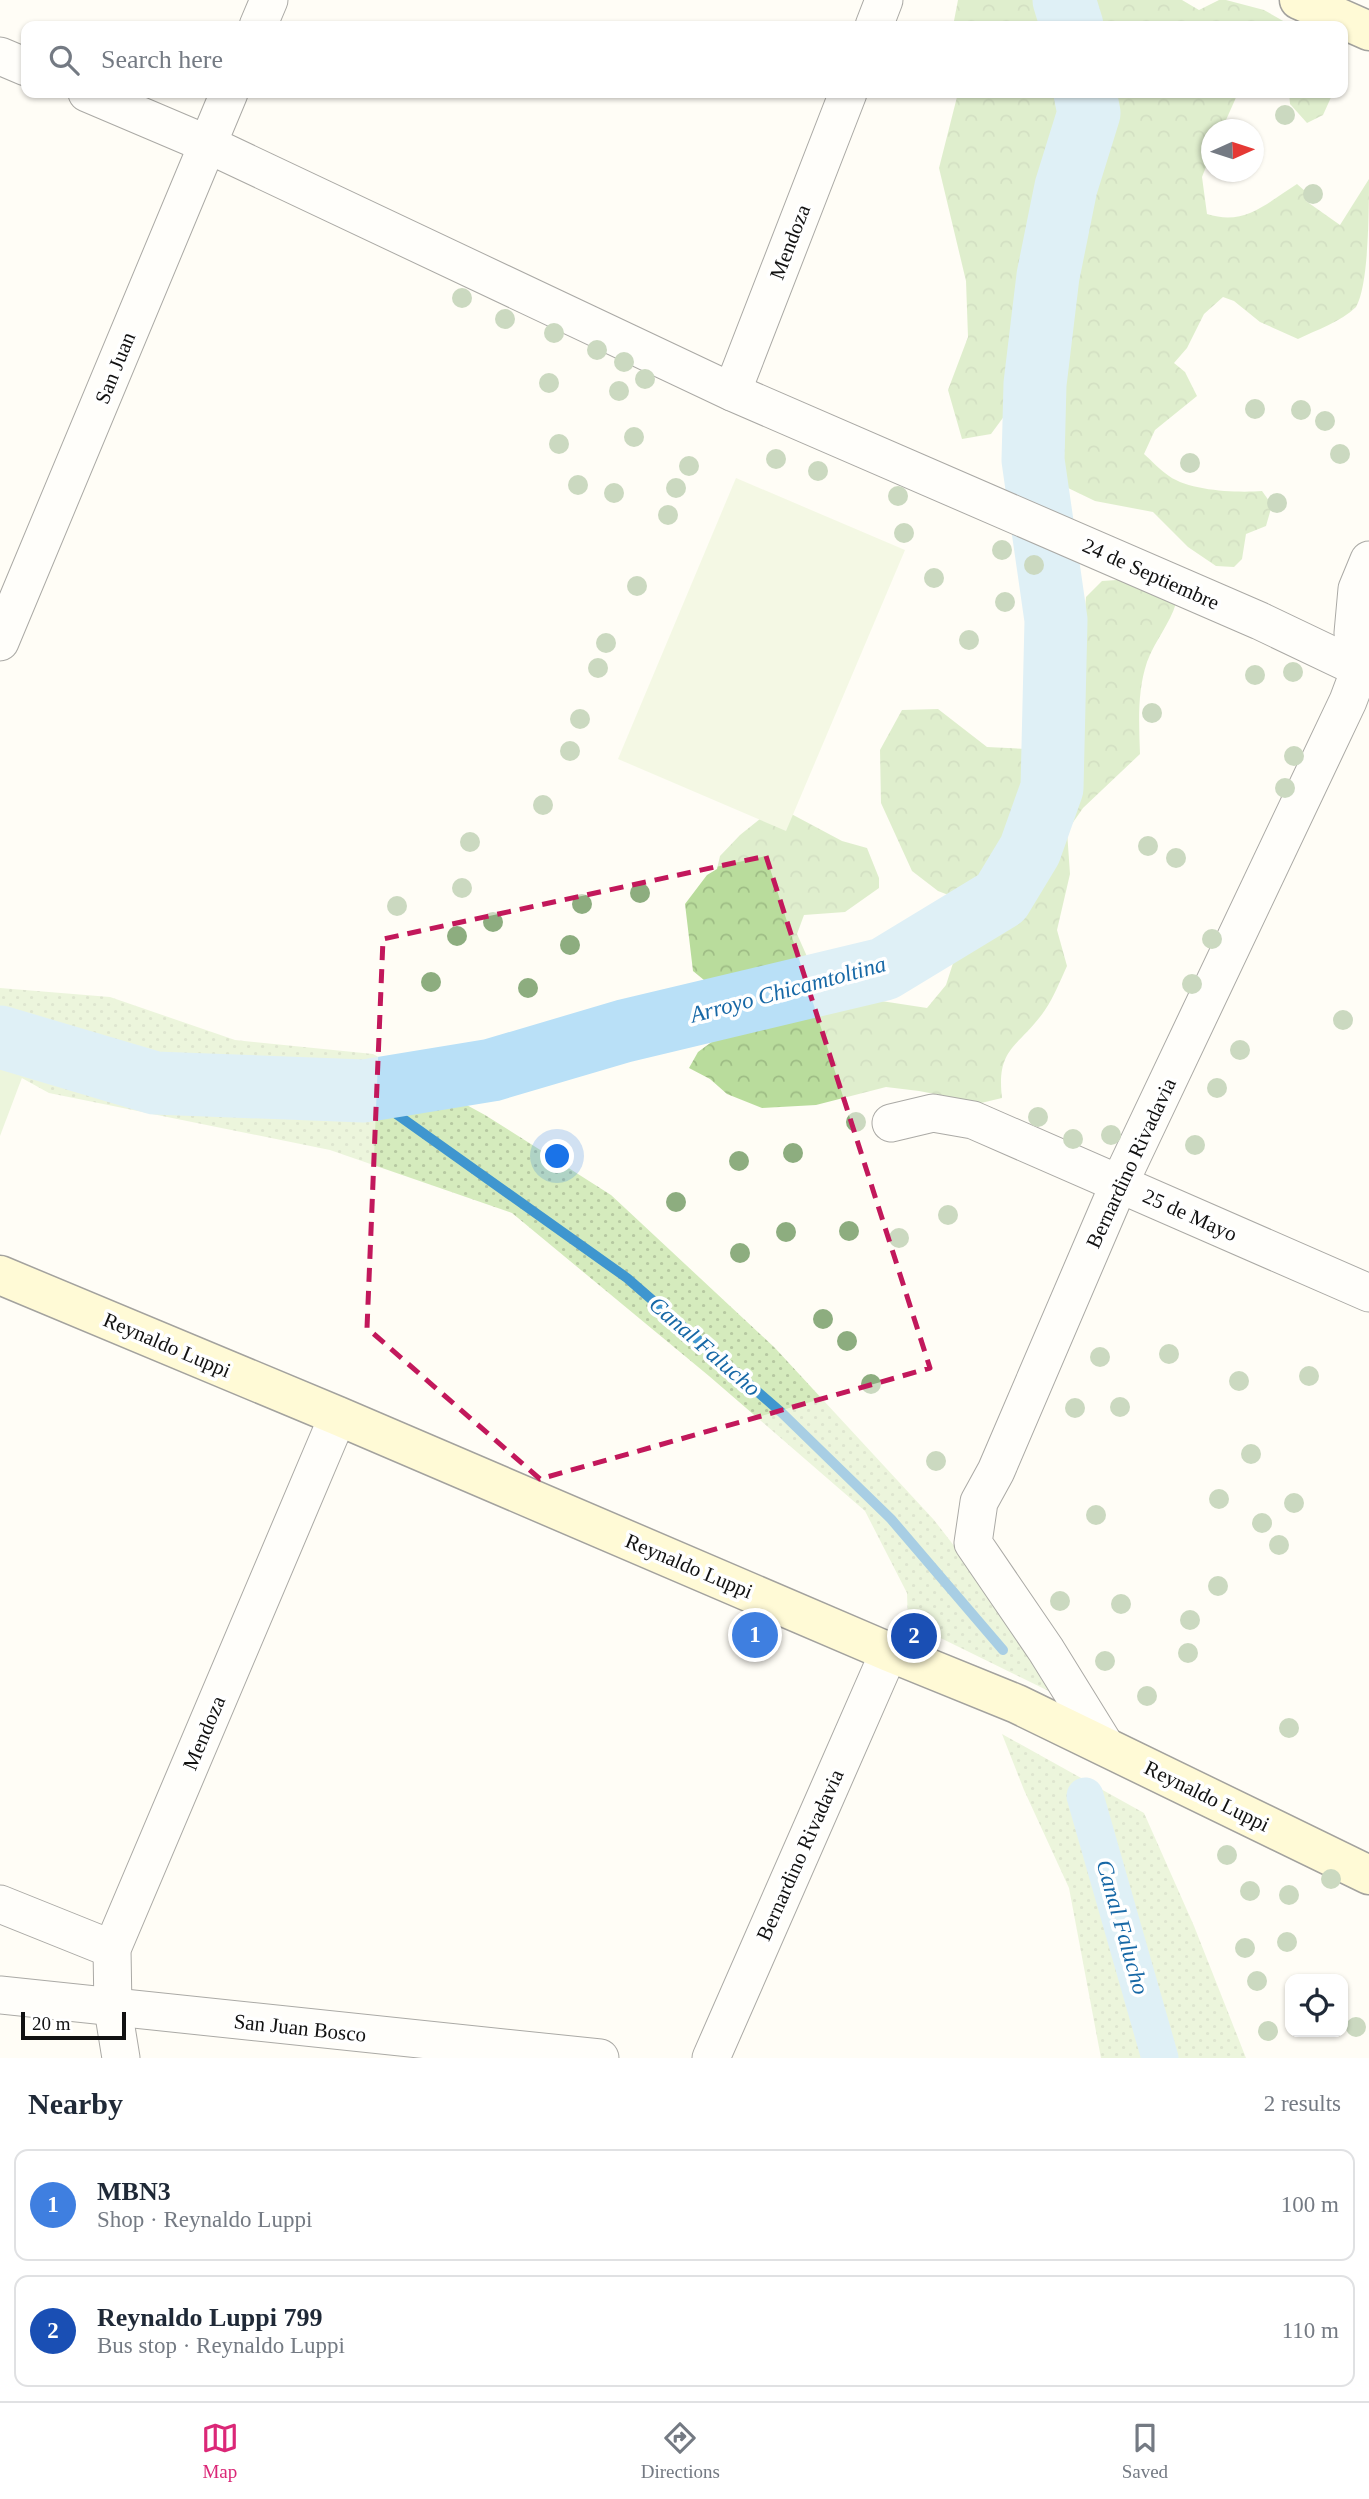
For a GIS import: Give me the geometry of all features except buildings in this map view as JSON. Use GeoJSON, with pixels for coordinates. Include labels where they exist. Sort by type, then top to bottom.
{"type":"FeatureCollection","features":[{"type":"Feature","properties":{"kind":"street"},"geometry":{"type":"LineString","coordinates":[[260,21],[269,0]]}},
{"type":"Feature","properties":{"kind":"street"},"geometry":{"type":"LineString","coordinates":[[876,21],[884,0]]}},
{"type":"Feature","properties":{"kind":"street"},"geometry":{"type":"LineString","coordinates":[[1299,0],[1346,21]]}},
{"type":"Feature","properties":{"kind":"street"},"geometry":{"type":"LineString","coordinates":[[1348,22],[1369,31]]}},
{"type":"Feature","properties":{"kind":"street"},"geometry":{"type":"LineString","coordinates":[[0,56],[21,65]]}},
{"type":"Feature","properties":{"kind":"street","name":"24 de Septiembre"},"geometry":{"type":"LineString","coordinates":[[99,98],[207,144],[732,392],[1260,621],[1364,671]]}},
{"type":"Feature","properties":{"kind":"street","name":"San Juan"},"geometry":{"type":"LineString","coordinates":[[0,642],[227,98]]}},
{"type":"Feature","properties":{"kind":"street","name":"Mendoza"},"geometry":{"type":"LineString","coordinates":[[732,392],[846,98]]}},
{"type":"Feature","properties":{"kind":"street"},"geometry":{"type":"LineString","coordinates":[[1364,671],[1353,633],[1357,589],[1369,560]]}},
{"type":"Feature","properties":{"kind":"street","name":"Bernardino Rivadavia"},"geometry":{"type":"LineString","coordinates":[[1106,1747],[1046,1650],[973,1542],[979,1502],[996,1471],[1119,1184],[1364,671]]}},
{"type":"Feature","properties":{"kind":"street","name":"25 de Mayo"},"geometry":{"type":"LineString","coordinates":[[891,1123],[933,1114],[973,1120],[1369,1293]]}},
{"type":"Feature","properties":{"kind":"street","name":"Reynaldo Luppi"},"geometry":{"type":"LineString","coordinates":[[0,1275],[1017,1704],[1369,1875]]}},
{"type":"Feature","properties":{"kind":"street","name":"Mendoza"},"geometry":{"type":"LineString","coordinates":[[121,2058],[113,2009],[112,1949],[338,1416]]}},
{"type":"Feature","properties":{"kind":"street","name":"Bernardino Rivadavia"},"geometry":{"type":"LineString","coordinates":[[711,2058],[889,1652]]}},
{"type":"Feature","properties":{"kind":"street"},"geometry":{"type":"LineString","coordinates":[[0,1903],[112,1949]]}},
{"type":"Feature","properties":{"kind":"street","name":"San Juan Bosco"},"geometry":{"type":"LineString","coordinates":[[0,1995],[113,2009],[600,2058]]}},
{"type":"Feature","properties":{"kind":"highlighted area"},"geometry":{"type":"Polygon","coordinates":[[[766,856],[930,1368],[540,1479],[367,1328],[383,939],[766,856]]]}},
{"type":"Feature","properties":{"kind":"green space"},"geometry":{"type":"Polygon","coordinates":[[[958,0],[1182,0],[1199,10],[1219,0],[1226,0],[1264,10],[1283,21],[954,21],[958,0]]]}},
{"type":"Feature","properties":{"kind":"green space"},"geometry":{"type":"Polygon","coordinates":[[[957,98],[1236,98],[1226,119],[1201,119],[1201,182],[1207,214],[1220,217],[1233,217],[1254,211],[1297,184],[1305,191],[1306,201],[1340,225],[1369,179],[1366,265],[1356,307],[1336,321],[1298,339],[1260,322],[1234,301],[1223,297],[1204,314],[1187,348],[1174,363],[1185,372],[1197,396],[1155,430],[1144,454],[1169,476],[1189,485],[1227,491],[1262,491],[1272,505],[1266,526],[1246,534],[1242,559],[1234,567],[1216,566],[1188,547],[1153,512],[1095,501],[1066,487],[1057,461],[1055,435],[1005,415],[991,434],[962,439],[948,390],[968,337],[966,281],[939,168],[957,98]]]}},
{"type":"Feature","properties":{"kind":"green space"},"geometry":{"type":"Polygon","coordinates":[[[1289,98],[1331,98],[1323,115],[1307,123],[1290,104],[1289,98]]]}},
{"type":"Feature","properties":{"kind":"green space"},"geometry":{"type":"Polygon","coordinates":[[[736,478],[905,550],[786,831],[618,759],[736,478]]]}},
{"type":"Feature","properties":{"kind":"green space"},"geometry":{"type":"Polygon","coordinates":[[[1132,579],[1176,603],[1150,654],[1144,673],[1139,708],[1140,754],[1083,808],[1067,831],[1070,874],[1057,930],[1067,966],[1045,1010],[1006,1057],[1001,1081],[1002,1098],[981,1103],[886,1087],[816,1105],[762,1108],[727,1094],[710,1079],[689,1068],[698,1052],[713,1041],[715,989],[693,971],[685,904],[707,875],[717,869],[720,856],[740,835],[770,811],[782,809],[842,841],[867,848],[879,878],[879,888],[845,912],[804,915],[797,934],[809,961],[855,997],[927,1008],[946,985],[972,904],[938,891],[912,871],[881,803],[880,750],[902,710],[938,709],[987,747],[1027,749],[1063,746],[1076,720],[1086,597],[1102,581],[1132,579]]]}},
{"type":"Feature","properties":{"kind":"green space"},"geometry":{"type":"Polygon","coordinates":[[[0,988],[110,997],[235,1040],[373,1054],[485,1115],[611,1195],[775,1348],[934,1520],[1031,1645],[1067,1700],[908,1622],[907,1593],[865,1511],[709,1376],[512,1213],[330,1150],[49,1093],[0,1066],[0,988]]]}},
{"type":"Feature","properties":{"kind":"green space"},"geometry":{"type":"Polygon","coordinates":[[[0,1054],[26,1067],[0,1136],[0,1054]]]}},
{"type":"Feature","properties":{"kind":"green space"},"geometry":{"type":"Polygon","coordinates":[[[1002,1734],[1144,1813],[1194,1926],[1246,2058],[1101,2058],[1069,1888],[1024,1790],[1002,1734]]]}},
{"type":"Feature","properties":{"kind":"waterway","name":"Arroyo Chicamtoltina"},"geometry":{"type":"LineString","coordinates":[[1064,0],[1070,21]]}},
{"type":"Feature","properties":{"kind":"waterway","name":"Arroyo Chicamtoltina"},"geometry":{"type":"LineString","coordinates":[[0,1037],[155,1083],[364,1091],[492,1070],[624,1031],[884,969],[1001,898],[1030,850],[1052,788],[1056,620],[1033,460],[1035,384],[1048,276],[1066,187],[1089,113],[1086,98]]}},
{"type":"Feature","properties":{"kind":"waterway","name":"Canal Falucho"},"geometry":{"type":"LineString","coordinates":[[364,1091],[627,1278],[782,1413],[891,1519],[1003,1650]]}},
{"type":"Feature","properties":{"kind":"waterway","name":"Canal Falucho"},"geometry":{"type":"LineString","coordinates":[[1085,1796],[1160,2058]]}},
{"type":"Feature","properties":{"kind":"place","name":"MBN3"},"geometry":{"type":"Point","coordinates":[755,1635]}},
{"type":"Feature","properties":{"kind":"place","name":"Reynaldo Luppi 799"},"geometry":{"type":"Point","coordinates":[914,1636]}}]}
